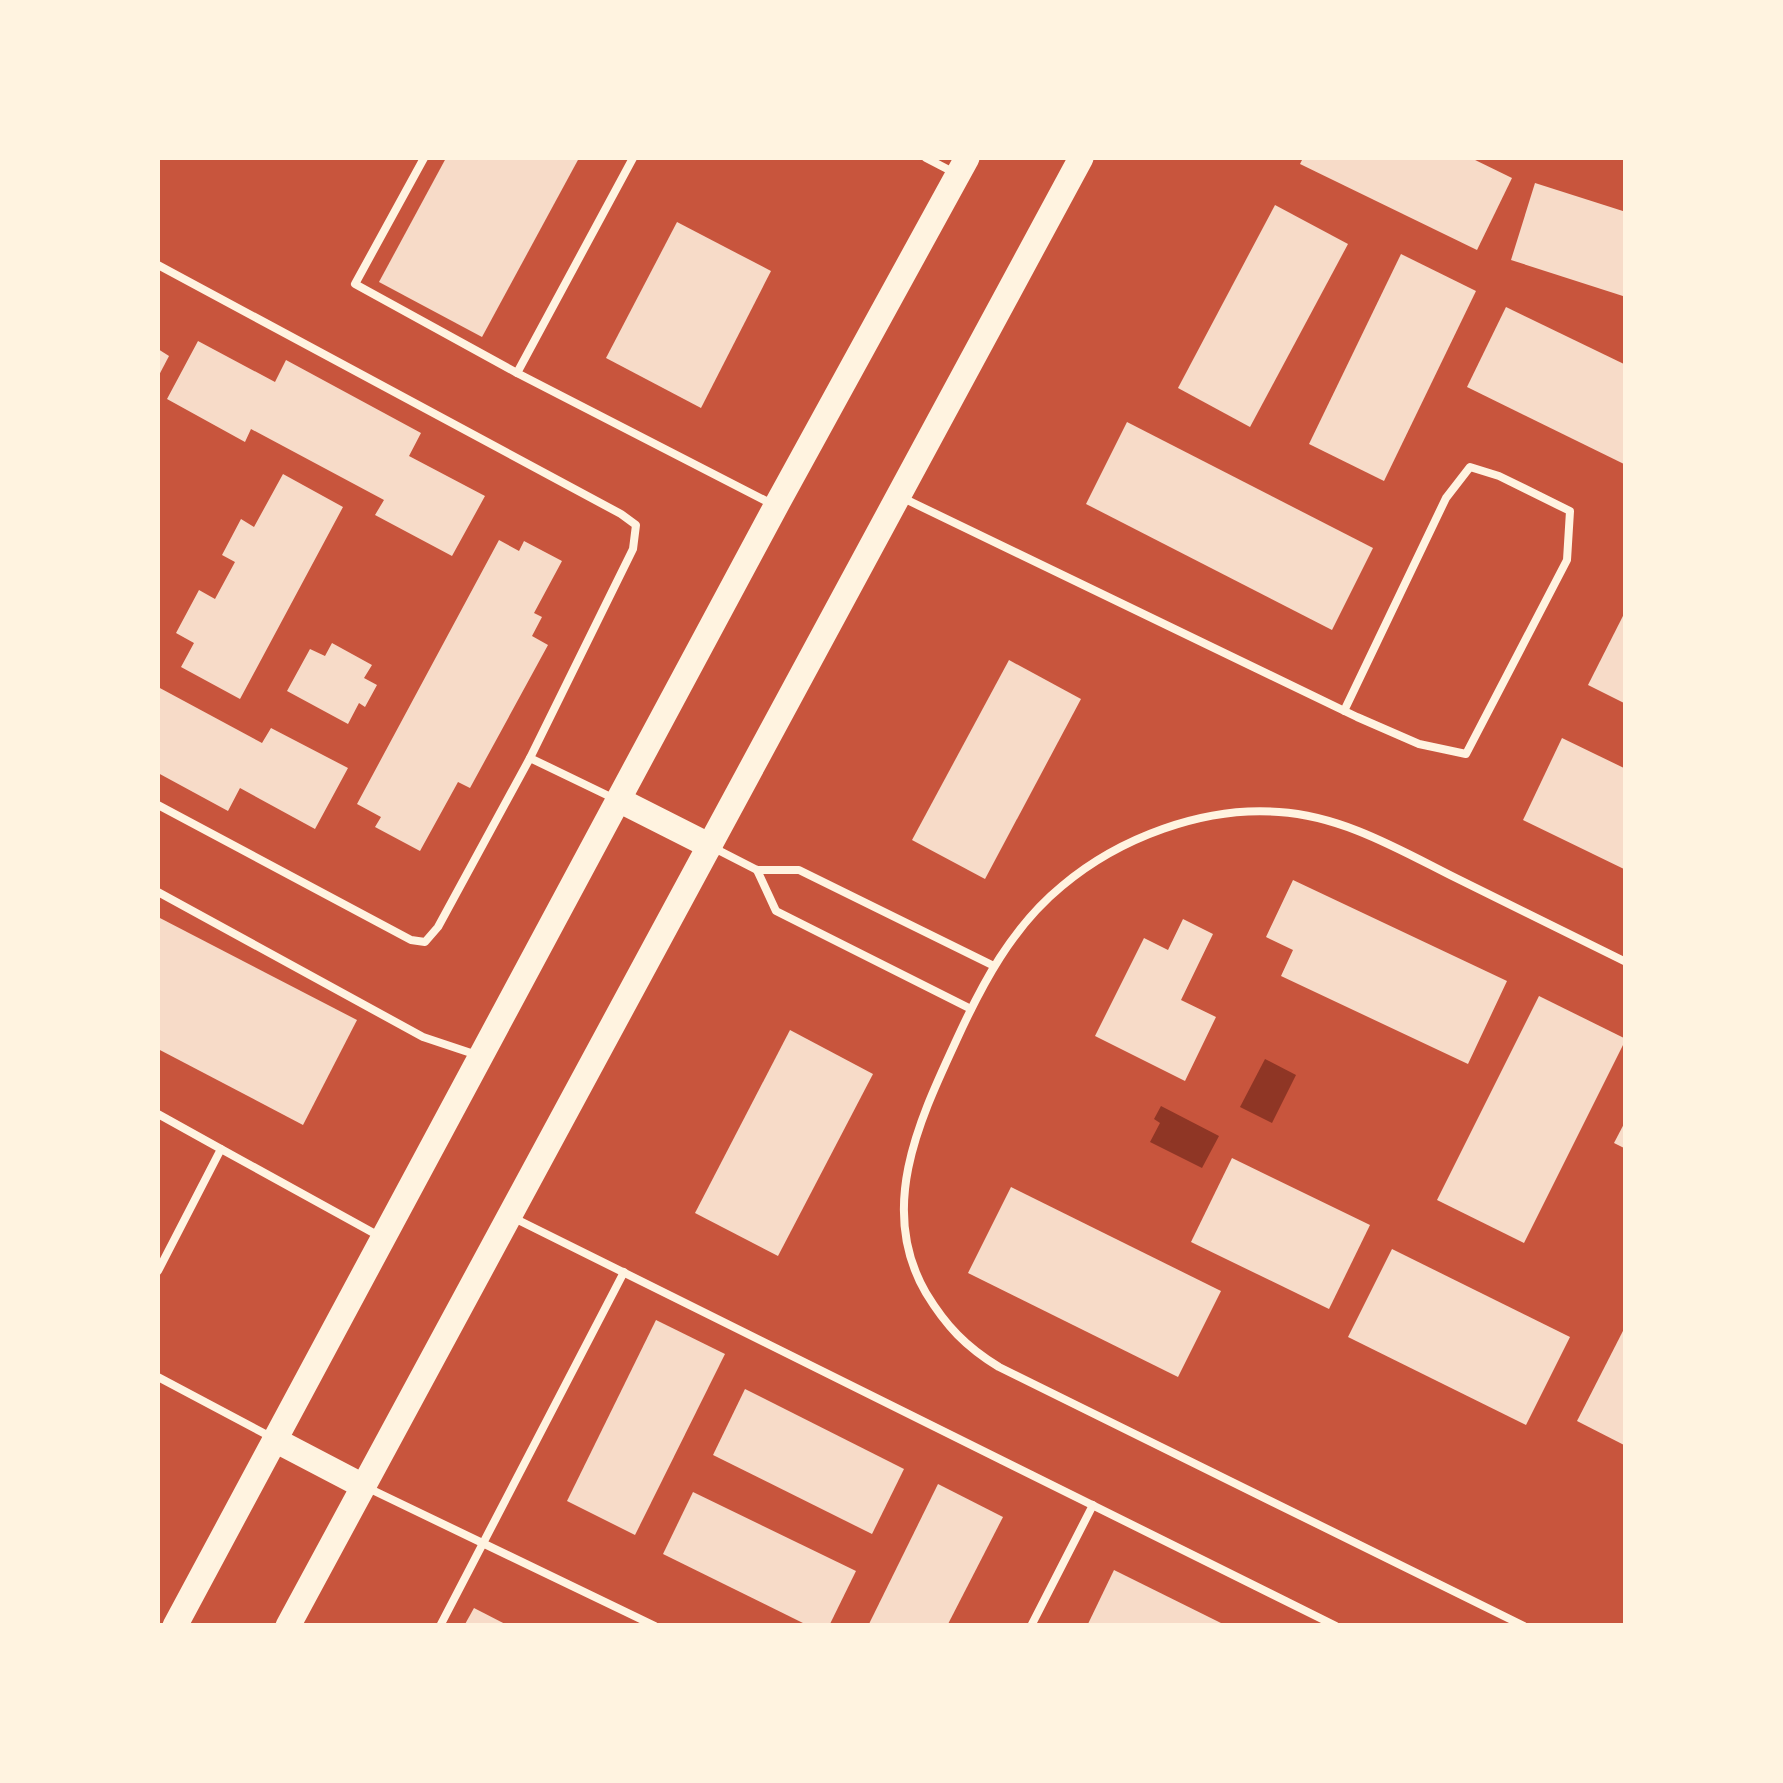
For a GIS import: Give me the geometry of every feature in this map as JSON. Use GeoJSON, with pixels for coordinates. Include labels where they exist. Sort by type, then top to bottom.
{"type":"FeatureCollection","features":[{"type":"Feature","properties":{"kind":"main road"},"geometry":{"type":"LineString","coordinates":[[288,1626],[1081,158]]}},
{"type":"Feature","properties":{"kind":"main road"},"geometry":{"type":"LineString","coordinates":[[174,1626],[962,166]]}},
{"type":"Feature","properties":{"kind":"main road"},"geometry":{"type":"LineString","coordinates":[[619,800],[710,846]]}},
{"type":"Feature","properties":{"kind":"main road"},"geometry":{"type":"LineString","coordinates":[[275,1440],[364,1486]]}},
{"type":"Feature","properties":{"kind":"lane"},"geometry":{"type":"LineString","coordinates":[[424,158],[355,284],[776,506]]}},
{"type":"Feature","properties":{"kind":"lane"},"geometry":{"type":"LineString","coordinates":[[517,372],[632,158]]}},
{"type":"Feature","properties":{"kind":"lane"},"geometry":{"type":"LineString","coordinates":[[926,158],[962,166]]}},
{"type":"Feature","properties":{"kind":"lane"},"geometry":{"type":"LineString","coordinates":[[158,266],[636,525],[634,550],[530,758],[438,928],[425,942],[411,940],[158,805]]}},
{"type":"Feature","properties":{"kind":"lane"},"geometry":{"type":"LineString","coordinates":[[899,496],[1344,711],[1419,744],[1466,754],[1567,560],[1570,511],[1499,476],[1470,467],[1446,498],[1344,711]]}},
{"type":"Feature","properties":{"kind":"lane"},"geometry":{"type":"LineString","coordinates":[[530,758],[619,800]]}},
{"type":"Feature","properties":{"kind":"lane"},"geometry":{"type":"LineString","coordinates":[[1524,1626],[999,1367],[970,1349],[947,1327],[918,1278],[903,1228],[903,1196],[914,1139],[925,1108],[994,966],[1037,908],[1064,884],[1130,840],[1178,824],[1277,811],[1315,816],[1368,834],[1626,962]]}},
{"type":"Feature","properties":{"kind":"lane"},"geometry":{"type":"LineString","coordinates":[[710,846],[757,870],[798,870],[994,966]]}},
{"type":"Feature","properties":{"kind":"lane"},"geometry":{"type":"LineString","coordinates":[[757,870],[776,911],[971,1009]]}},
{"type":"Feature","properties":{"kind":"lane"},"geometry":{"type":"LineString","coordinates":[[158,892],[423,1037],[481,1056]]}},
{"type":"Feature","properties":{"kind":"lane"},"geometry":{"type":"LineString","coordinates":[[158,1114],[384,1238]]}},
{"type":"Feature","properties":{"kind":"lane"},"geometry":{"type":"LineString","coordinates":[[158,1272],[221,1149]]}},
{"type":"Feature","properties":{"kind":"lane"},"geometry":{"type":"LineString","coordinates":[[509,1216],[1336,1626]]}},
{"type":"Feature","properties":{"kind":"lane"},"geometry":{"type":"LineString","coordinates":[[440,1626],[624,1272]]}},
{"type":"Feature","properties":{"kind":"lane"},"geometry":{"type":"LineString","coordinates":[[158,1377],[275,1440]]}},
{"type":"Feature","properties":{"kind":"lane"},"geometry":{"type":"LineString","coordinates":[[364,1486],[655,1626]]}},
{"type":"Feature","properties":{"kind":"lane"},"geometry":{"type":"LineString","coordinates":[[1031,1626],[1092,1505]]}},
{"type":"Feature","properties":{"kind":"shaded area"},"geometry":{"type":"Polygon","coordinates":[[[1265,1059],[1296,1075],[1272,1123],[1240,1107],[1265,1059]]]}},
{"type":"Feature","properties":{"kind":"shaded area"},"geometry":{"type":"Polygon","coordinates":[[[1161,1106],[1219,1136],[1202,1168],[1150,1142],[1160,1123],[1154,1119],[1161,1106]]]}},
{"type":"Feature","properties":{"kind":"building"},"geometry":{"type":"Polygon","coordinates":[[[446,158],[579,158],[482,337],[379,282],[446,158]]]}},
{"type":"Feature","properties":{"kind":"building"},"geometry":{"type":"Polygon","coordinates":[[[1303,158],[1471,158],[1512,178],[1477,250],[1300,164],[1303,158]]]}},
{"type":"Feature","properties":{"kind":"building"},"geometry":{"type":"Polygon","coordinates":[[[1535,183],[1626,212],[1626,297],[1511,260],[1535,183]]]}},
{"type":"Feature","properties":{"kind":"building"},"geometry":{"type":"Polygon","coordinates":[[[1275,205],[1348,244],[1250,427],[1178,388],[1275,205]]]}},
{"type":"Feature","properties":{"kind":"building"},"geometry":{"type":"Polygon","coordinates":[[[677,222],[771,271],[701,408],[606,358],[677,222]]]}},
{"type":"Feature","properties":{"kind":"building"},"geometry":{"type":"Polygon","coordinates":[[[1401,254],[1476,291],[1384,481],[1309,444],[1401,254]]]}},
{"type":"Feature","properties":{"kind":"building"},"geometry":{"type":"Polygon","coordinates":[[[1506,307],[1626,365],[1626,465],[1467,387],[1506,307]]]}},
{"type":"Feature","properties":{"kind":"building"},"geometry":{"type":"Polygon","coordinates":[[[198,341],[275,382],[286,360],[421,433],[409,456],[485,496],[452,556],[375,515],[384,500],[251,429],[245,442],[167,399],[198,341]]]}},
{"type":"Feature","properties":{"kind":"building"},"geometry":{"type":"Polygon","coordinates":[[[158,349],[169,356],[158,377],[158,349]]]}},
{"type":"Feature","properties":{"kind":"building"},"geometry":{"type":"Polygon","coordinates":[[[1127,422],[1373,548],[1332,630],[1086,504],[1127,422]]]}},
{"type":"Feature","properties":{"kind":"building"},"geometry":{"type":"Polygon","coordinates":[[[283,474],[343,507],[240,699],[181,667],[194,643],[176,633],[199,590],[215,599],[235,562],[222,555],[241,519],[254,527],[283,474]]]}},
{"type":"Feature","properties":{"kind":"building"},"geometry":{"type":"Polygon","coordinates":[[[499,540],[519,551],[524,541],[562,561],[534,613],[542,617],[532,636],[548,645],[470,788],[458,782],[420,851],[375,827],[381,817],[357,804],[499,540]]]}},
{"type":"Feature","properties":{"kind":"building"},"geometry":{"type":"Polygon","coordinates":[[[1626,610],[1626,704],[1588,685],[1626,610]]]}},
{"type":"Feature","properties":{"kind":"building"},"geometry":{"type":"Polygon","coordinates":[[[332,643],[372,665],[364,678],[377,685],[365,707],[359,703],[348,724],[287,691],[310,649],[325,656],[332,643]]]}},
{"type":"Feature","properties":{"kind":"building"},"geometry":{"type":"Polygon","coordinates":[[[1009,660],[1081,699],[985,879],[912,840],[1009,660]]]}},
{"type":"Feature","properties":{"kind":"building"},"geometry":{"type":"Polygon","coordinates":[[[158,687],[262,743],[271,728],[348,768],[315,829],[240,788],[228,811],[158,773],[158,687]]]}},
{"type":"Feature","properties":{"kind":"building"},"geometry":{"type":"Polygon","coordinates":[[[1562,738],[1626,769],[1626,870],[1523,820],[1562,738]]]}},
{"type":"Feature","properties":{"kind":"building"},"geometry":{"type":"Polygon","coordinates":[[[1293,880],[1507,981],[1468,1064],[1281,976],[1293,950],[1266,937],[1293,880]]]}},
{"type":"Feature","properties":{"kind":"building"},"geometry":{"type":"Polygon","coordinates":[[[158,917],[357,1020],[303,1125],[158,1049],[158,917]]]}},
{"type":"Feature","properties":{"kind":"building"},"geometry":{"type":"Polygon","coordinates":[[[1183,919],[1213,934],[1181,1000],[1216,1017],[1185,1081],[1095,1036],[1144,938],[1168,950],[1183,919]]]}},
{"type":"Feature","properties":{"kind":"building"},"geometry":{"type":"Polygon","coordinates":[[[1539,996],[1626,1039],[1524,1243],[1437,1200],[1539,996]]]}},
{"type":"Feature","properties":{"kind":"building"},"geometry":{"type":"Polygon","coordinates":[[[790,1030],[873,1074],[778,1256],[695,1213],[790,1030]]]}},
{"type":"Feature","properties":{"kind":"building"},"geometry":{"type":"Polygon","coordinates":[[[1626,1120],[1626,1149],[1614,1143],[1626,1120]]]}},
{"type":"Feature","properties":{"kind":"building"},"geometry":{"type":"Polygon","coordinates":[[[1232,1158],[1370,1225],[1329,1309],[1191,1242],[1232,1158]]]}},
{"type":"Feature","properties":{"kind":"building"},"geometry":{"type":"Polygon","coordinates":[[[1011,1187],[1221,1291],[1178,1377],[968,1273],[1011,1187]]]}},
{"type":"Feature","properties":{"kind":"building"},"geometry":{"type":"Polygon","coordinates":[[[1392,1249],[1570,1337],[1526,1425],[1348,1337],[1392,1249]]]}},
{"type":"Feature","properties":{"kind":"building"},"geometry":{"type":"Polygon","coordinates":[[[656,1320],[725,1354],[635,1535],[567,1501],[656,1320]]]}},
{"type":"Feature","properties":{"kind":"building"},"geometry":{"type":"Polygon","coordinates":[[[1626,1325],[1626,1446],[1577,1421],[1626,1325]]]}},
{"type":"Feature","properties":{"kind":"building"},"geometry":{"type":"Polygon","coordinates":[[[745,1389],[904,1469],[872,1534],[713,1455],[745,1389]]]}},
{"type":"Feature","properties":{"kind":"building"},"geometry":{"type":"Polygon","coordinates":[[[938,1484],[1003,1517],[947,1626],[868,1626],[938,1484]]]}},
{"type":"Feature","properties":{"kind":"building"},"geometry":{"type":"Polygon","coordinates":[[[693,1492],[856,1571],[829,1626],[809,1626],[663,1554],[693,1492]]]}},
{"type":"Feature","properties":{"kind":"building"},"geometry":{"type":"Polygon","coordinates":[[[1114,1570],[1227,1626],[1087,1626],[1114,1570]]]}},
{"type":"Feature","properties":{"kind":"building"},"geometry":{"type":"Polygon","coordinates":[[[474,1608],[509,1626],[464,1626],[474,1608]]]}}]}
